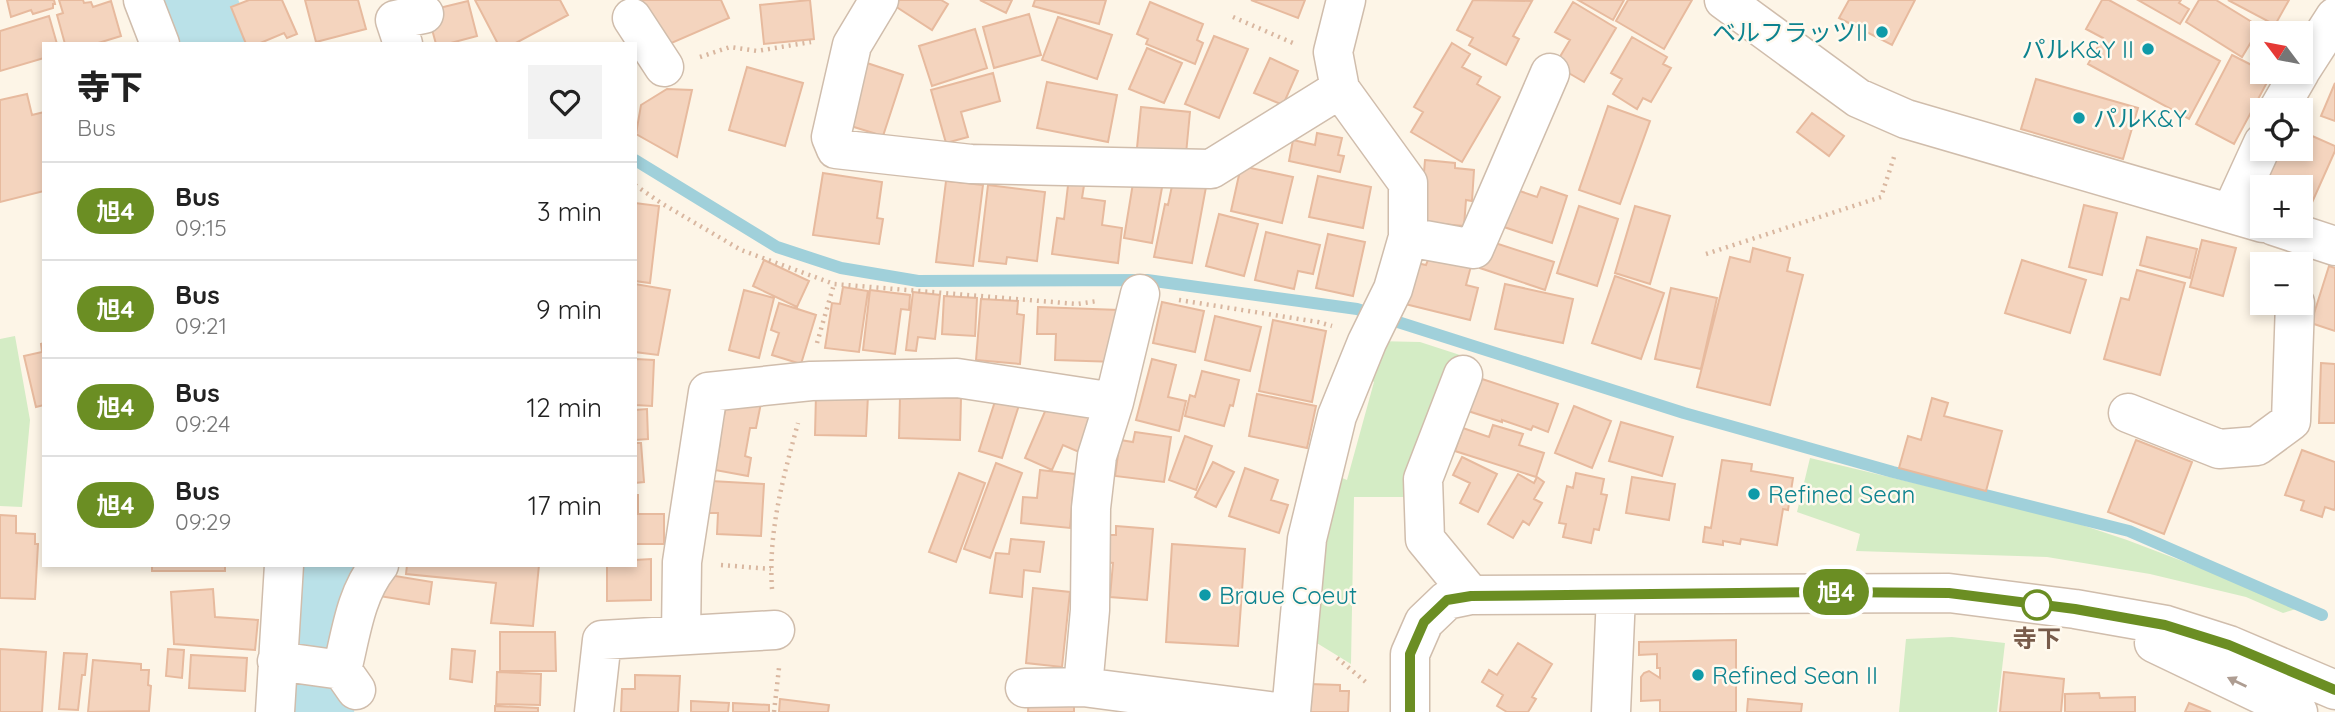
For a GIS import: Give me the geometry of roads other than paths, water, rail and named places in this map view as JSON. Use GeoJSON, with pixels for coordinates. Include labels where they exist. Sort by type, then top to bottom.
{"type":"FeatureCollection","features":[{"type":"Feature","properties":{"kind":"street"},"geometry":{"type":"LineString","coordinates":[[143,0],[159,42]]}},
{"type":"Feature","properties":{"kind":"street"},"geometry":{"type":"LineString","coordinates":[[879,0],[852,45],[831,137],[836,149],[971,164],[1211,169],[1337,75]]}},
{"type":"Feature","properties":{"kind":"street"},"geometry":{"type":"LineString","coordinates":[[1291,712],[1307,539],[1337,416],[1365,346],[1393,289],[1408,237],[1408,183],[1337,75],[1333,52],[1346,0]]}},
{"type":"Feature","properties":{"kind":"street"},"geometry":{"type":"LineString","coordinates":[[1724,0],[1858,98],[1906,119],[2250,225]]}},
{"type":"Feature","properties":{"kind":"street"},"geometry":{"type":"LineString","coordinates":[[629,6],[664,67]]}},
{"type":"Feature","properties":{"kind":"street"},"geometry":{"type":"LineString","coordinates":[[2314,50],[2335,17]]}},
{"type":"Feature","properties":{"kind":"street"},"geometry":{"type":"LineString","coordinates":[[1408,237],[1474,249],[1550,73]]}},
{"type":"Feature","properties":{"kind":"street"},"geometry":{"type":"LineString","coordinates":[[2299,238],[2335,246]]}},
{"type":"Feature","properties":{"kind":"street"},"geometry":{"type":"LineString","coordinates":[[1083,687],[1090,610],[1091,508],[1097,456],[1114,402],[1140,294]]}},
{"type":"Feature","properties":{"kind":"street"},"geometry":{"type":"LineString","coordinates":[[2128,412],[2219,449],[2257,446],[2291,421],[2295,315]]}},
{"type":"Feature","properties":{"kind":"street"},"geometry":{"type":"LineString","coordinates":[[1464,375],[1423,478],[1423,491],[1425,539],[1471,596]]}},
{"type":"Feature","properties":{"kind":"street"},"geometry":{"type":"LineString","coordinates":[[681,635],[682,562],[708,392],[811,381],[957,378],[1114,402]]}},
{"type":"Feature","properties":{"kind":"street"},"geometry":{"type":"LineString","coordinates":[[275,712],[283,663],[284,567]]}},
{"type":"Feature","properties":{"kind":"street"},"geometry":{"type":"LineString","coordinates":[[283,663],[343,677],[354,619],[363,589],[378,567]]}},
{"type":"Feature","properties":{"kind":"street"},"geometry":{"type":"LineString","coordinates":[[1410,712],[1410,654],[1424,622],[1447,600],[1471,596],[1949,593],[2075,609],[2165,625],[2229,645],[2335,690]]}},
{"type":"Feature","properties":{"kind":"street"},"geometry":{"type":"LineString","coordinates":[[1611,712],[1616,595]]}},
{"type":"Feature","properties":{"kind":"street"},"geometry":{"type":"LineString","coordinates":[[2075,609],[2184,656],[2298,712]]}},
{"type":"Feature","properties":{"kind":"street"},"geometry":{"type":"LineString","coordinates":[[594,712],[602,640],[775,630]]}},
{"type":"Feature","properties":{"kind":"street"},"geometry":{"type":"LineString","coordinates":[[1025,688],[1083,687],[1276,712]]}},
{"type":"Feature","properties":{"kind":"waterway"},"geometry":{"type":"LineString","coordinates":[[199,0],[214,42]]}},
{"type":"Feature","properties":{"kind":"waterway"},"geometry":{"type":"LineString","coordinates":[[637,161],[777,247],[841,268],[918,281],[1147,280],[1357,309],[1684,413],[1893,472],[2129,531],[2322,615]]}},
{"type":"Feature","properties":{"kind":"waterway"},"geometry":{"type":"LineString","coordinates":[[317,712],[326,605],[344,567]]}},
{"type":"Feature","properties":{"kind":"place","name":"ベルフラッツII"},"geometry":{"type":"Point","coordinates":[1882,32]}},
{"type":"Feature","properties":{"kind":"place","name":"パルK&Y II"},"geometry":{"type":"Point","coordinates":[2148,49]}},
{"type":"Feature","properties":{"kind":"place","name":"パルK&Y"},"geometry":{"type":"Point","coordinates":[2079,118]}},
{"type":"Feature","properties":{"kind":"place","name":"Refined Sean"},"geometry":{"type":"Point","coordinates":[1754,494]}},
{"type":"Feature","properties":{"kind":"place","name":"Braue Coeut"},"geometry":{"type":"Point","coordinates":[1205,595]}},
{"type":"Feature","properties":{"kind":"place","name":"寺下"},"geometry":{"type":"Point","coordinates":[2037,605]}},
{"type":"Feature","properties":{"kind":"place","name":"Refined Sean II"},"geometry":{"type":"Point","coordinates":[1698,675]}}]}
